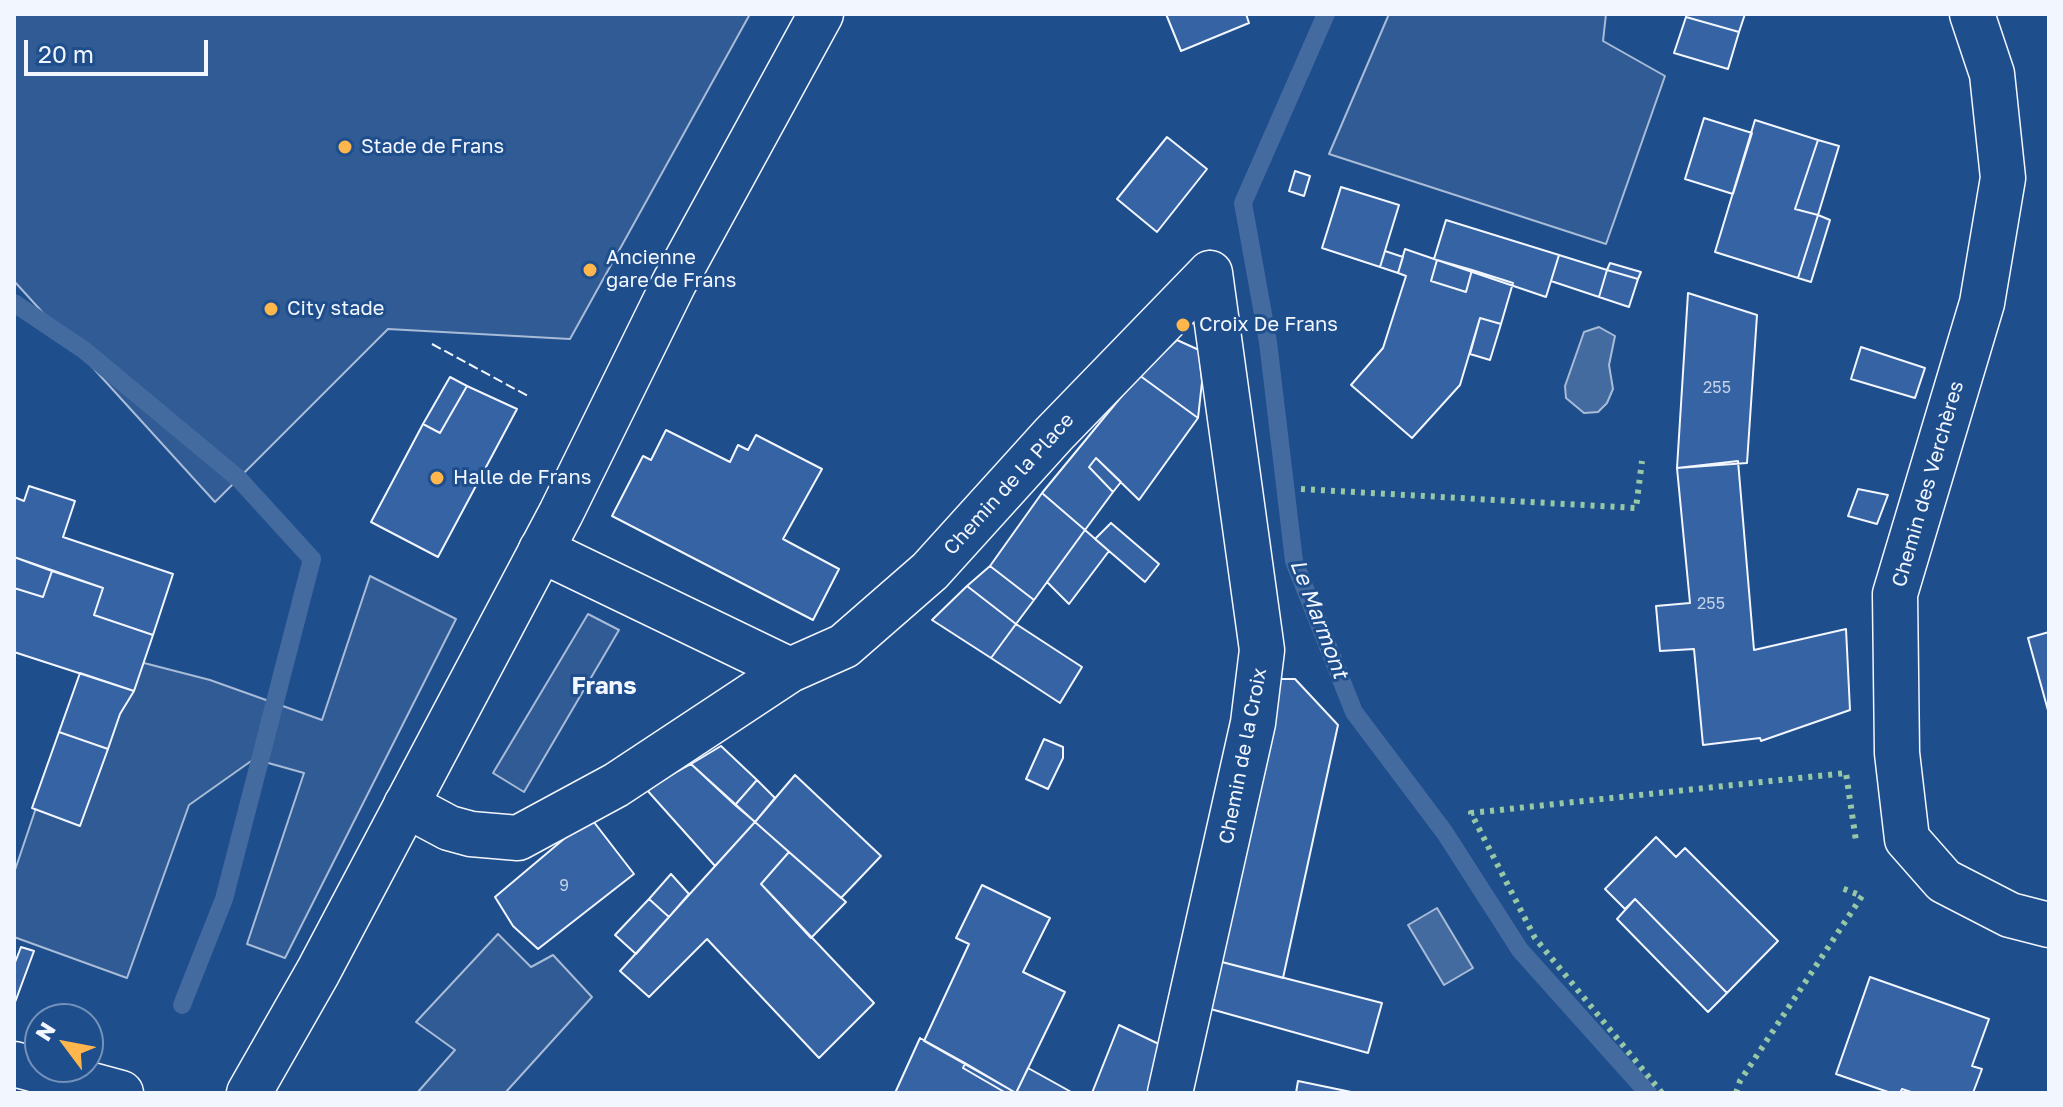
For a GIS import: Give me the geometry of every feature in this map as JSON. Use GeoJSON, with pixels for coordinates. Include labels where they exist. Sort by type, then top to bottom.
{"type":"FeatureCollection","features":[{"type":"Feature","properties":{"kind":"street","name":"Chemin des Verchères"},"geometry":{"type":"LineString","coordinates":[[1972,14],[1992,74],[2003,178],[1982,303],[1895,594],[1897,753],[1907,839],[1916,850],[1944,881],[2010,915],[2049,925]]}},
{"type":"Feature","properties":{"kind":"street"},"geometry":{"type":"LineString","coordinates":[[249,1093],[318,972],[541,550],[674,283],[815,25]]}},
{"type":"Feature","properties":{"kind":"street","name":"Chemin de la Place"},"geometry":{"type":"LineString","coordinates":[[406,805],[449,828],[471,834],[518,838],[616,785],[790,670],[844,646],[930,571],[1054,434],[1210,273]]}},
{"type":"Feature","properties":{"kind":"street","name":"Chemin de la Croix"},"geometry":{"type":"LineString","coordinates":[[1170,1093],[1253,723],[1262,650],[1210,273]]}},
{"type":"Feature","properties":{"kind":"street"},"geometry":{"type":"LineString","coordinates":[[541,550],[790,670]]}},
{"type":"Feature","properties":{"kind":"street"},"geometry":{"type":"LineString","coordinates":[[14,1064],[121,1093]]}},
{"type":"Feature","properties":{"kind":"shaded area","name":"Stade de Frans"},"geometry":{"type":"Polygon","coordinates":[[[14,14],[750,14],[570,339],[388,329],[215,502],[14,281],[14,14]]]}},
{"type":"Feature","properties":{"kind":"shaded area"},"geometry":{"type":"Polygon","coordinates":[[[1389,14],[1606,14],[1603,41],[1665,76],[1606,244],[1329,154],[1389,14]]]}},
{"type":"Feature","properties":{"kind":"shaded area"},"geometry":{"type":"Polygon","coordinates":[[[1599,327],[1615,336],[1609,365],[1613,389],[1607,403],[1598,412],[1584,413],[1566,398],[1565,386],[1584,332],[1599,327]]]}},
{"type":"Feature","properties":{"kind":"shaded area"},"geometry":{"type":"Polygon","coordinates":[[[370,576],[456,619],[285,958],[247,944],[304,773],[254,759],[189,805],[127,978],[14,937],[14,873],[39,799],[144,663],[210,680],[322,720],[370,576]]]}},
{"type":"Feature","properties":{"kind":"shaded area"},"geometry":{"type":"Polygon","coordinates":[[[588,614],[619,630],[524,792],[493,773],[588,614]]]}},
{"type":"Feature","properties":{"kind":"shaded area"},"geometry":{"type":"Polygon","coordinates":[[[1437,908],[1473,968],[1444,985],[1408,925],[1437,908]]]}},
{"type":"Feature","properties":{"kind":"shaded area"},"geometry":{"type":"Polygon","coordinates":[[[498,934],[531,967],[553,955],[592,997],[505,1093],[417,1093],[455,1050],[416,1022],[498,934]]]}},
{"type":"Feature","properties":{"kind":"building"},"geometry":{"type":"Polygon","coordinates":[[[1166,14],[1246,14],[1249,23],[1181,51],[1166,14]]]}},
{"type":"Feature","properties":{"kind":"building"},"geometry":{"type":"Polygon","coordinates":[[[1687,14],[1745,14],[1739,32],[1686,17],[1687,14]]]}},
{"type":"Feature","properties":{"kind":"building"},"geometry":{"type":"Polygon","coordinates":[[[1686,17],[1739,32],[1728,69],[1674,53],[1686,17]]]}},
{"type":"Feature","properties":{"kind":"building"},"geometry":{"type":"Polygon","coordinates":[[[1704,118],[1752,133],[1733,194],[1685,179],[1704,118]]]}},
{"type":"Feature","properties":{"kind":"building"},"geometry":{"type":"Polygon","coordinates":[[[1755,120],[1818,140],[1795,209],[1818,215],[1798,278],[1715,252],[1755,120]]]}},
{"type":"Feature","properties":{"kind":"building"},"geometry":{"type":"Polygon","coordinates":[[[1167,137],[1207,169],[1157,232],[1117,199],[1167,137]]]}},
{"type":"Feature","properties":{"kind":"building"},"geometry":{"type":"Polygon","coordinates":[[[1818,140],[1839,146],[1818,215],[1795,209],[1818,140]]]}},
{"type":"Feature","properties":{"kind":"building"},"geometry":{"type":"Polygon","coordinates":[[[1295,171],[1310,176],[1304,196],[1289,191],[1295,171]]]}},
{"type":"Feature","properties":{"kind":"building"},"geometry":{"type":"Polygon","coordinates":[[[1341,187],[1399,205],[1380,267],[1322,248],[1341,187]]]}},
{"type":"Feature","properties":{"kind":"building"},"geometry":{"type":"Polygon","coordinates":[[[1818,215],[1830,220],[1811,282],[1798,278],[1818,215]]]}},
{"type":"Feature","properties":{"kind":"building"},"geometry":{"type":"Polygon","coordinates":[[[1446,220],[1559,255],[1546,297],[1434,259],[1446,220]]]}},
{"type":"Feature","properties":{"kind":"building"},"geometry":{"type":"Polygon","coordinates":[[[1405,249],[1437,260],[1431,281],[1466,292],[1472,270],[1513,283],[1501,324],[1480,318],[1460,385],[1412,438],[1351,385],[1383,348],[1406,276],[1398,273],[1405,249]]]}},
{"type":"Feature","properties":{"kind":"building"},"geometry":{"type":"Polygon","coordinates":[[[1385,251],[1403,257],[1398,273],[1380,267],[1385,251]]]}},
{"type":"Feature","properties":{"kind":"building"},"geometry":{"type":"Polygon","coordinates":[[[1559,255],[1607,270],[1599,297],[1551,281],[1559,255]]]}},
{"type":"Feature","properties":{"kind":"building"},"geometry":{"type":"Polygon","coordinates":[[[1437,260],[1472,270],[1466,292],[1431,281],[1437,260]]]}},
{"type":"Feature","properties":{"kind":"building"},"geometry":{"type":"Polygon","coordinates":[[[1610,263],[1641,272],[1638,279],[1607,270],[1610,263]]]}},
{"type":"Feature","properties":{"kind":"building"},"geometry":{"type":"Polygon","coordinates":[[[1607,270],[1638,279],[1629,307],[1599,297],[1607,270]]]}},
{"type":"Feature","properties":{"kind":"building"},"geometry":{"type":"Polygon","coordinates":[[[1688,293],[1757,315],[1747,463],[1677,468],[1688,293]]]}},
{"type":"Feature","properties":{"kind":"building"},"geometry":{"type":"Polygon","coordinates":[[[1480,318],[1501,324],[1490,360],[1470,354],[1480,318]]]}},
{"type":"Feature","properties":{"kind":"building"},"geometry":{"type":"Polygon","coordinates":[[[1177,340],[1199,350],[1202,382],[1198,418],[1139,375],[1177,340]]]}},
{"type":"Feature","properties":{"kind":"building"},"geometry":{"type":"Polygon","coordinates":[[[1861,347],[1925,368],[1915,398],[1851,379],[1861,347]]]}},
{"type":"Feature","properties":{"kind":"building"},"geometry":{"type":"Polygon","coordinates":[[[1139,375],[1198,418],[1139,500],[1096,458],[1089,467],[1113,492],[1085,530],[1042,493],[1139,375]]]}},
{"type":"Feature","properties":{"kind":"building"},"geometry":{"type":"Polygon","coordinates":[[[450,377],[467,386],[440,433],[423,424],[450,377]]]}},
{"type":"Feature","properties":{"kind":"building","name":"Halle de Frans"},"geometry":{"type":"Polygon","coordinates":[[[467,386],[517,409],[438,557],[371,522],[423,424],[440,433],[467,386]]]}},
{"type":"Feature","properties":{"kind":"building"},"geometry":{"type":"Polygon","coordinates":[[[666,430],[730,462],[738,445],[748,450],[756,435],[822,469],[783,539],[839,569],[813,620],[612,516],[643,456],[651,460],[666,430]]]}},
{"type":"Feature","properties":{"kind":"building"},"geometry":{"type":"Polygon","coordinates":[[[1096,458],[1121,482],[1113,492],[1089,467],[1096,458]]]}},
{"type":"Feature","properties":{"kind":"building"},"geometry":{"type":"Polygon","coordinates":[[[1738,461],[1754,650],[1846,629],[1850,710],[1761,741],[1760,738],[1703,745],[1694,649],[1660,651],[1656,606],[1690,603],[1677,468],[1738,461]]]}},
{"type":"Feature","properties":{"kind":"building"},"geometry":{"type":"Polygon","coordinates":[[[29,486],[75,501],[63,537],[173,574],[153,635],[94,615],[103,588],[14,557],[14,497],[24,501],[29,486]]]}},
{"type":"Feature","properties":{"kind":"building"},"geometry":{"type":"Polygon","coordinates":[[[1858,489],[1888,495],[1877,524],[1848,516],[1858,489]]]}},
{"type":"Feature","properties":{"kind":"building"},"geometry":{"type":"Polygon","coordinates":[[[1042,493],[1085,530],[1034,600],[990,566],[1042,493]]]}},
{"type":"Feature","properties":{"kind":"building"},"geometry":{"type":"Polygon","coordinates":[[[1111,523],[1159,564],[1145,582],[1095,539],[1111,523]]]}},
{"type":"Feature","properties":{"kind":"building"},"geometry":{"type":"Polygon","coordinates":[[[1085,530],[1109,551],[1069,604],[1047,582],[1085,530]]]}},
{"type":"Feature","properties":{"kind":"building"},"geometry":{"type":"Polygon","coordinates":[[[14,557],[52,571],[43,597],[14,588],[14,557]]]}},
{"type":"Feature","properties":{"kind":"building"},"geometry":{"type":"Polygon","coordinates":[[[990,566],[1034,600],[1016,624],[967,586],[990,566]]]}},
{"type":"Feature","properties":{"kind":"building"},"geometry":{"type":"Polygon","coordinates":[[[52,571],[103,588],[94,615],[153,635],[134,691],[14,652],[14,588],[43,597],[52,571]]]}},
{"type":"Feature","properties":{"kind":"building"},"geometry":{"type":"Polygon","coordinates":[[[967,586],[1016,624],[991,658],[932,620],[967,586]]]}},
{"type":"Feature","properties":{"kind":"building"},"geometry":{"type":"Polygon","coordinates":[[[1016,624],[1082,667],[1060,703],[991,658],[1016,624]]]}},
{"type":"Feature","properties":{"kind":"building"},"geometry":{"type":"Polygon","coordinates":[[[2049,632],[2049,714],[2028,638],[2049,632]]]}},
{"type":"Feature","properties":{"kind":"building"},"geometry":{"type":"Polygon","coordinates":[[[80,673],[134,691],[120,714],[108,749],[59,732],[80,673]]]}},
{"type":"Feature","properties":{"kind":"building"},"geometry":{"type":"Polygon","coordinates":[[[1279,679],[1295,679],[1338,725],[1283,978],[1218,961],[1279,679]]]}},
{"type":"Feature","properties":{"kind":"building"},"geometry":{"type":"Polygon","coordinates":[[[59,732],[108,749],[80,826],[32,808],[59,732]]]}},
{"type":"Feature","properties":{"kind":"building"},"geometry":{"type":"Polygon","coordinates":[[[1044,739],[1063,747],[1063,758],[1048,789],[1026,779],[1044,739]]]}},
{"type":"Feature","properties":{"kind":"building"},"geometry":{"type":"Polygon","coordinates":[[[721,746],[757,780],[735,805],[691,764],[721,746]]]}},
{"type":"Feature","properties":{"kind":"building"},"geometry":{"type":"Polygon","coordinates":[[[691,764],[755,822],[715,866],[646,789],[691,764]]]}},
{"type":"Feature","properties":{"kind":"building"},"geometry":{"type":"Polygon","coordinates":[[[795,775],[881,856],[841,898],[755,822],[795,775]]]}},
{"type":"Feature","properties":{"kind":"building"},"geometry":{"type":"Polygon","coordinates":[[[757,780],[775,798],[755,822],[735,805],[757,780]]]}},
{"type":"Feature","properties":{"kind":"building"},"geometry":{"type":"Polygon","coordinates":[[[590,817],[634,874],[538,949],[513,926],[495,897],[590,817]]]}},
{"type":"Feature","properties":{"kind":"building"},"geometry":{"type":"Polygon","coordinates":[[[755,822],[789,852],[761,884],[874,1003],[819,1058],[707,939],[649,997],[620,971],[755,822]]]}},
{"type":"Feature","properties":{"kind":"building"},"geometry":{"type":"Polygon","coordinates":[[[1656,837],[1676,857],[1685,848],[1778,941],[1727,993],[1635,899],[1625,909],[1605,889],[1656,837]]]}},
{"type":"Feature","properties":{"kind":"building"},"geometry":{"type":"Polygon","coordinates":[[[789,852],[846,902],[811,938],[761,884],[789,852]]]}},
{"type":"Feature","properties":{"kind":"building"},"geometry":{"type":"Polygon","coordinates":[[[671,874],[689,894],[669,917],[649,899],[671,874]]]}},
{"type":"Feature","properties":{"kind":"building"},"geometry":{"type":"Polygon","coordinates":[[[982,885],[1050,918],[1023,972],[1065,992],[1016,1093],[924,1041],[969,944],[956,938],[982,885]]]}},
{"type":"Feature","properties":{"kind":"building"},"geometry":{"type":"Polygon","coordinates":[[[649,899],[669,917],[636,954],[615,935],[649,899]]]}},
{"type":"Feature","properties":{"kind":"building"},"geometry":{"type":"Polygon","coordinates":[[[1635,899],[1727,993],[1708,1012],[1617,919],[1635,899]]]}},
{"type":"Feature","properties":{"kind":"building"},"geometry":{"type":"Polygon","coordinates":[[[21,947],[34,951],[14,1005],[14,965],[21,947]]]}},
{"type":"Feature","properties":{"kind":"building"},"geometry":{"type":"Polygon","coordinates":[[[1218,961],[1382,1003],[1368,1053],[1207,1008],[1218,961]]]}},
{"type":"Feature","properties":{"kind":"building"},"geometry":{"type":"Polygon","coordinates":[[[1870,977],[1989,1019],[1972,1066],[1982,1069],[1973,1093],[1914,1093],[1902,1089],[1900,1093],[1891,1093],[1836,1074],[1870,977]]]}},
{"type":"Feature","properties":{"kind":"building"},"geometry":{"type":"Polygon","coordinates":[[[1119,1025],[1163,1046],[1151,1093],[1092,1093],[1119,1025]]]}},
{"type":"Feature","properties":{"kind":"building"},"geometry":{"type":"Polygon","coordinates":[[[920,1038],[965,1063],[963,1068],[1006,1093],[895,1093],[920,1038]]]}},
{"type":"Feature","properties":{"kind":"building"},"geometry":{"type":"Polygon","coordinates":[[[965,1063],[1016,1093],[1006,1093],[963,1068],[965,1063]]]}},
{"type":"Feature","properties":{"kind":"building"},"geometry":{"type":"Polygon","coordinates":[[[1028,1068],[1073,1093],[1016,1093],[1028,1068]]]}},
{"type":"Feature","properties":{"kind":"building"},"geometry":{"type":"Polygon","coordinates":[[[1298,1081],[1356,1093],[1296,1093],[1298,1081]]]}},
{"type":"Feature","properties":{"kind":"waterway","name":"Le Marmont"},"geometry":{"type":"LineString","coordinates":[[1326,14],[1243,203],[1268,342],[1294,561],[1354,712],[1445,833],[1520,950],[1648,1093]]}},
{"type":"Feature","properties":{"kind":"waterway"},"geometry":{"type":"LineString","coordinates":[[14,303],[84,350],[239,479],[312,559],[224,899],[182,1005]]}},
{"type":"Feature","properties":{"kind":"hedge"},"geometry":{"type":"LineString","coordinates":[[1301,489],[1636,508],[1642,461]]}},
{"type":"Feature","properties":{"kind":"hedge"},"geometry":{"type":"LineString","coordinates":[[1662,1093],[1535,938],[1471,813],[1846,773],[1856,841]]}},
{"type":"Feature","properties":{"kind":"hedge"},"geometry":{"type":"LineString","coordinates":[[1736,1093],[1740,1081],[1862,896],[1839,887]]}},
{"type":"Feature","properties":{"kind":"fence"},"geometry":{"type":"LineString","coordinates":[[432,344],[528,396]]}},
{"type":"Feature","properties":{"kind":"place","name":"Stade de Frans"},"geometry":{"type":"Point","coordinates":[345,147]}},
{"type":"Feature","properties":{"kind":"place","name":"Ancienne gare de Frans"},"geometry":{"type":"Point","coordinates":[590,270]}},
{"type":"Feature","properties":{"kind":"place","name":"City stade"},"geometry":{"type":"Point","coordinates":[271,309]}},
{"type":"Feature","properties":{"kind":"place","name":"Croix De Frans"},"geometry":{"type":"Point","coordinates":[1183,325]}},
{"type":"Feature","properties":{"kind":"place","name":"Halle de Frans"},"geometry":{"type":"Point","coordinates":[437,478]}},
{"type":"Feature","properties":{"kind":"district","name":"Frans"},"geometry":{"type":"Point","coordinates":[604,686]}}]}
